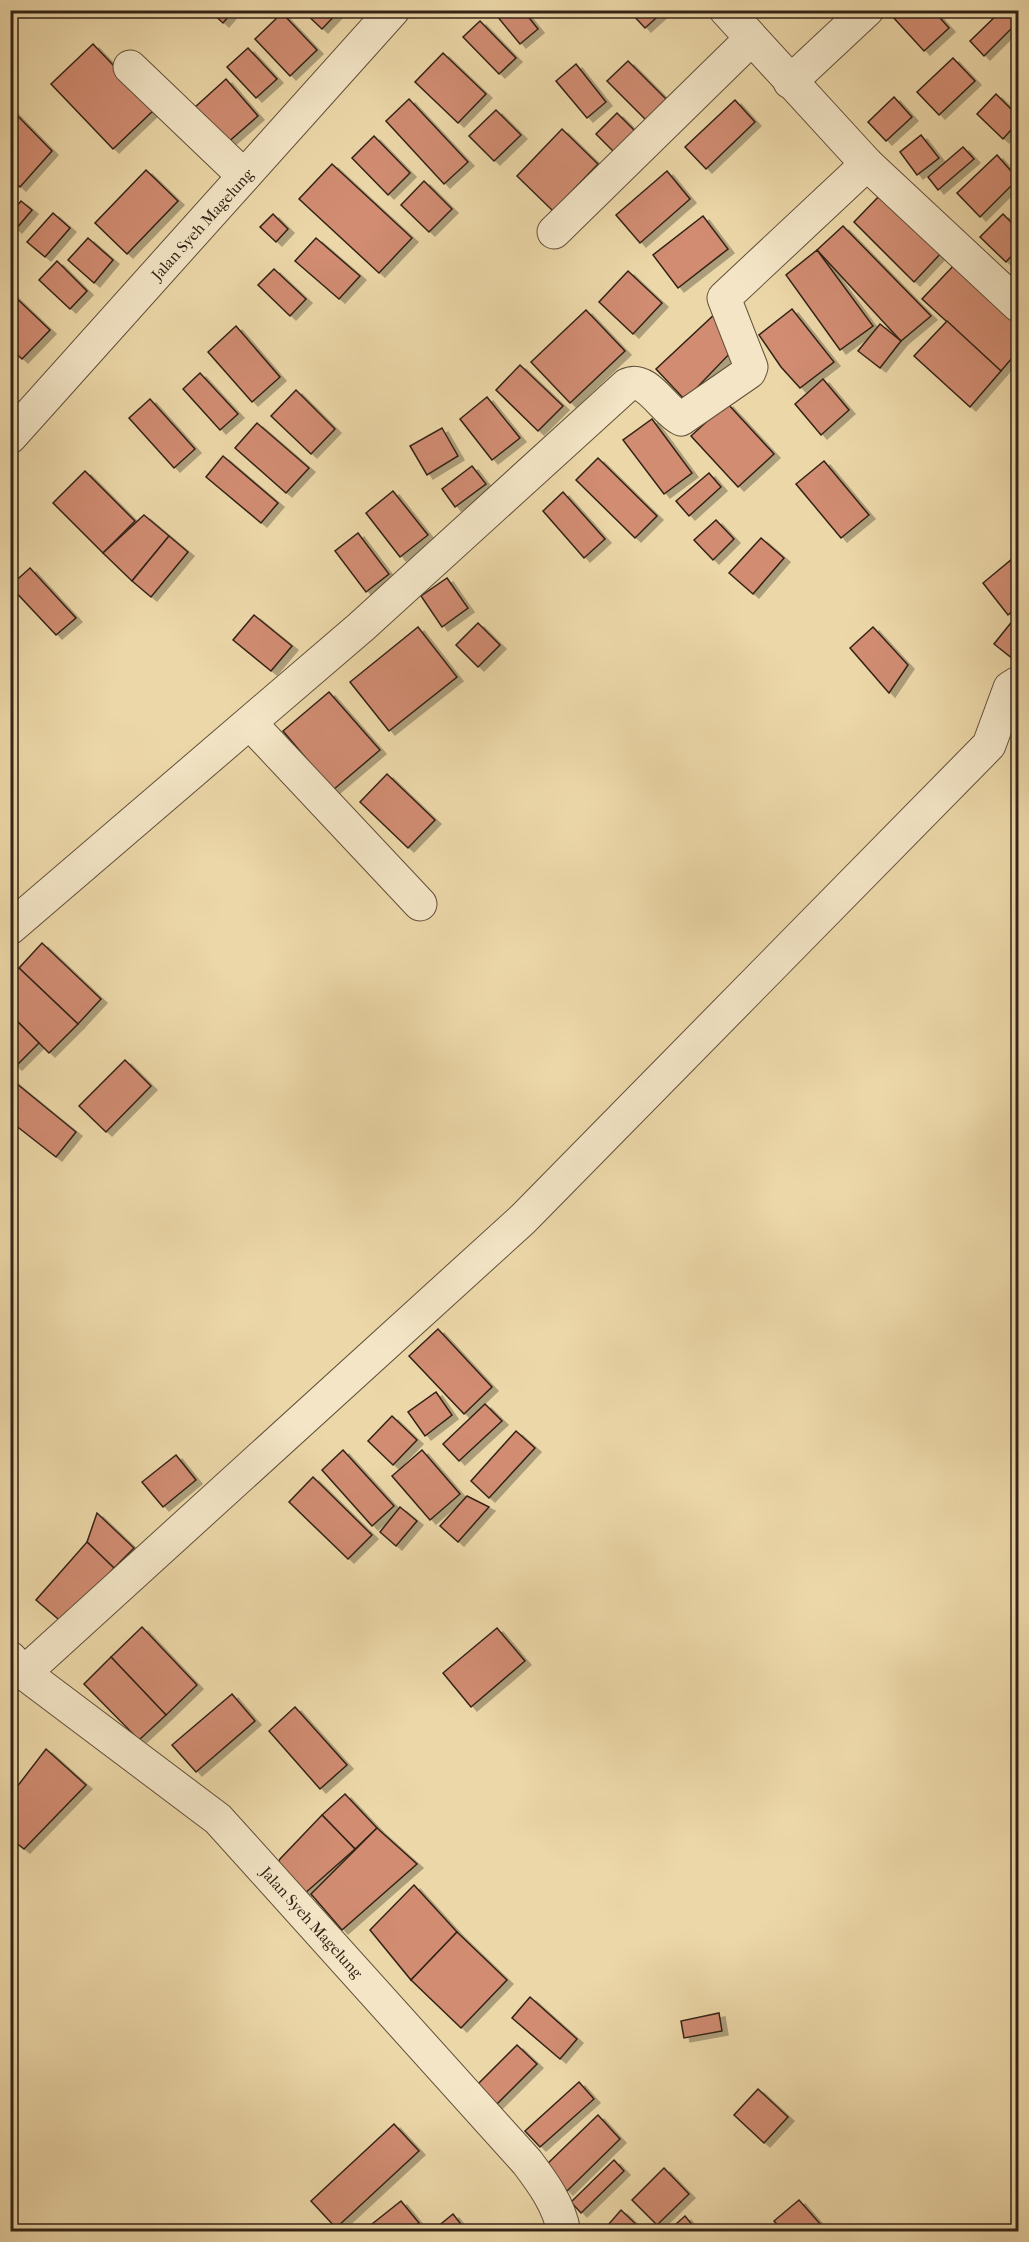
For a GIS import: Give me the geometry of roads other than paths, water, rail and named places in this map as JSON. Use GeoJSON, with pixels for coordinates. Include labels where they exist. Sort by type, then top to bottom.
{"type":"FeatureCollection","features":[{"type":"Feature","properties":{"kind":"street","name":"Jalan Syeh Magelung"},"geometry":{"type":"LineString","coordinates":[[10,437],[393,10]]}},
{"type":"Feature","properties":{"kind":"street"},"geometry":{"type":"LineString","coordinates":[[726,10],[867,164],[1018,305]]}},
{"type":"Feature","properties":{"kind":"street"},"geometry":{"type":"LineString","coordinates":[[790,82],[867,10]]}},
{"type":"Feature","properties":{"kind":"street"},"geometry":{"type":"LineString","coordinates":[[554,232],[751,39]]}},
{"type":"Feature","properties":{"kind":"street"},"geometry":{"type":"LineString","coordinates":[[130,67],[244,176]]}},
{"type":"Feature","properties":{"kind":"street"},"geometry":{"type":"LineString","coordinates":[[10,928],[361,627],[627,385],[632,382],[642,384],[681,419],[749,372],[751,367],[724,298],[867,164]]}},
{"type":"Feature","properties":{"kind":"street"},"geometry":{"type":"LineString","coordinates":[[17,1666],[523,1219],[989,745],[1010,688],[1018,682]]}},
{"type":"Feature","properties":{"kind":"street"},"geometry":{"type":"LineString","coordinates":[[250,723],[420,904]]}},
{"type":"Feature","properties":{"kind":"street","name":"Jalan Syeh Magelung"},"geometry":{"type":"LineString","coordinates":[[17,1666],[218,1819],[507,2138],[544,2183],[554,2201],[564,2232]]}}]}
